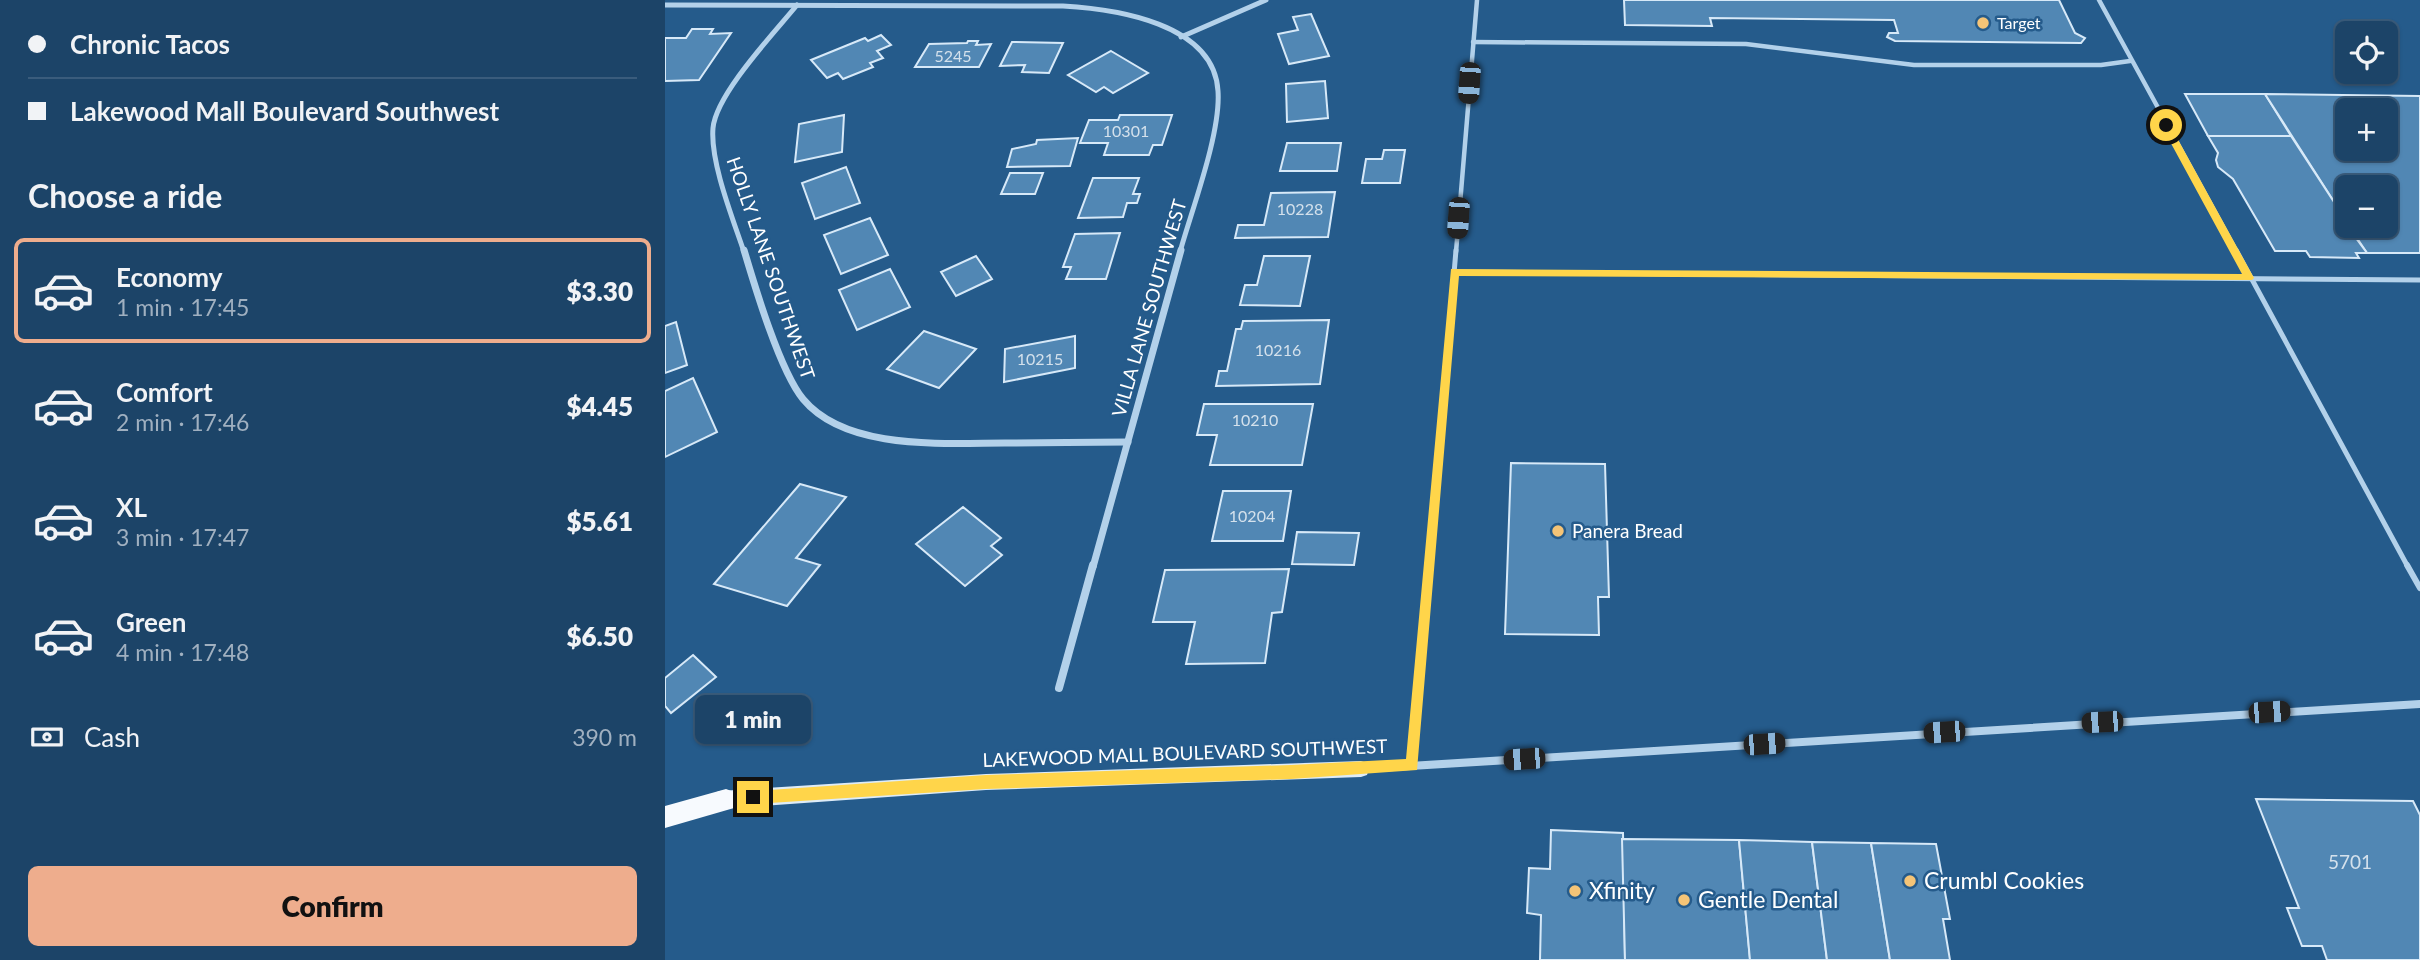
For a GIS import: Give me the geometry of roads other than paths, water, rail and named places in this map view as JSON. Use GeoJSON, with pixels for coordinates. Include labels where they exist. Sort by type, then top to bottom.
{"type":"FeatureCollection","features":[{"type":"Feature","properties":{"kind":"main road"},"geometry":{"type":"LineString","coordinates":[[665,817],[726,800]]}},
{"type":"Feature","properties":{"kind":"street"},"geometry":{"type":"LineString","coordinates":[[1181,37],[1266,0]]}},
{"type":"Feature","properties":{"kind":"street","name":"VILLA LANE SOUTHWEST"},"geometry":{"type":"LineString","coordinates":[[665,5],[1093,9],[1144,18],[1181,37],[1203,54],[1216,73],[1218,108],[1206,165],[1059,688]]}},
{"type":"Feature","properties":{"kind":"street","name":"HOLLY LANE SOUTHWEST"},"geometry":{"type":"LineString","coordinates":[[797,5],[726,98],[712,128],[716,158],[732,213],[786,368],[800,396],[832,421],[869,434],[899,440],[953,443],[1128,442]]}},
{"type":"Feature","properties":{"kind":"street","name":"LAKEWOOD MALL BOULEVARD SOUTHWEST"},"geometry":{"type":"LineString","coordinates":[[665,806],[986,782],[1360,769],[2420,704]]}},
{"type":"Feature","properties":{"kind":"lane"},"geometry":{"type":"LineString","coordinates":[[1412,765],[1477,0]]}},
{"type":"Feature","properties":{"kind":"lane"},"geometry":{"type":"LineString","coordinates":[[2099,0],[2420,588]]}},
{"type":"Feature","properties":{"kind":"lane"},"geometry":{"type":"LineString","coordinates":[[1473,42],[1746,44],[1914,65],[2101,65],[2130,61]]}},
{"type":"Feature","properties":{"kind":"lane"},"geometry":{"type":"LineString","coordinates":[[1454,272],[2420,279]]}},
{"type":"Feature","properties":{"kind":"place","name":"Target"},"geometry":{"type":"Point","coordinates":[1983,23]}},
{"type":"Feature","properties":{"kind":"place","name":"Panera Bread"},"geometry":{"type":"Point","coordinates":[1558,531]}},
{"type":"Feature","properties":{"kind":"place","name":"Crumbl Cookies"},"geometry":{"type":"Point","coordinates":[1910,881]}},
{"type":"Feature","properties":{"kind":"place","name":"Xfinity"},"geometry":{"type":"Point","coordinates":[1575,891]}},
{"type":"Feature","properties":{"kind":"place","name":"Gentle Dental"},"geometry":{"type":"Point","coordinates":[1684,900]}}]}
